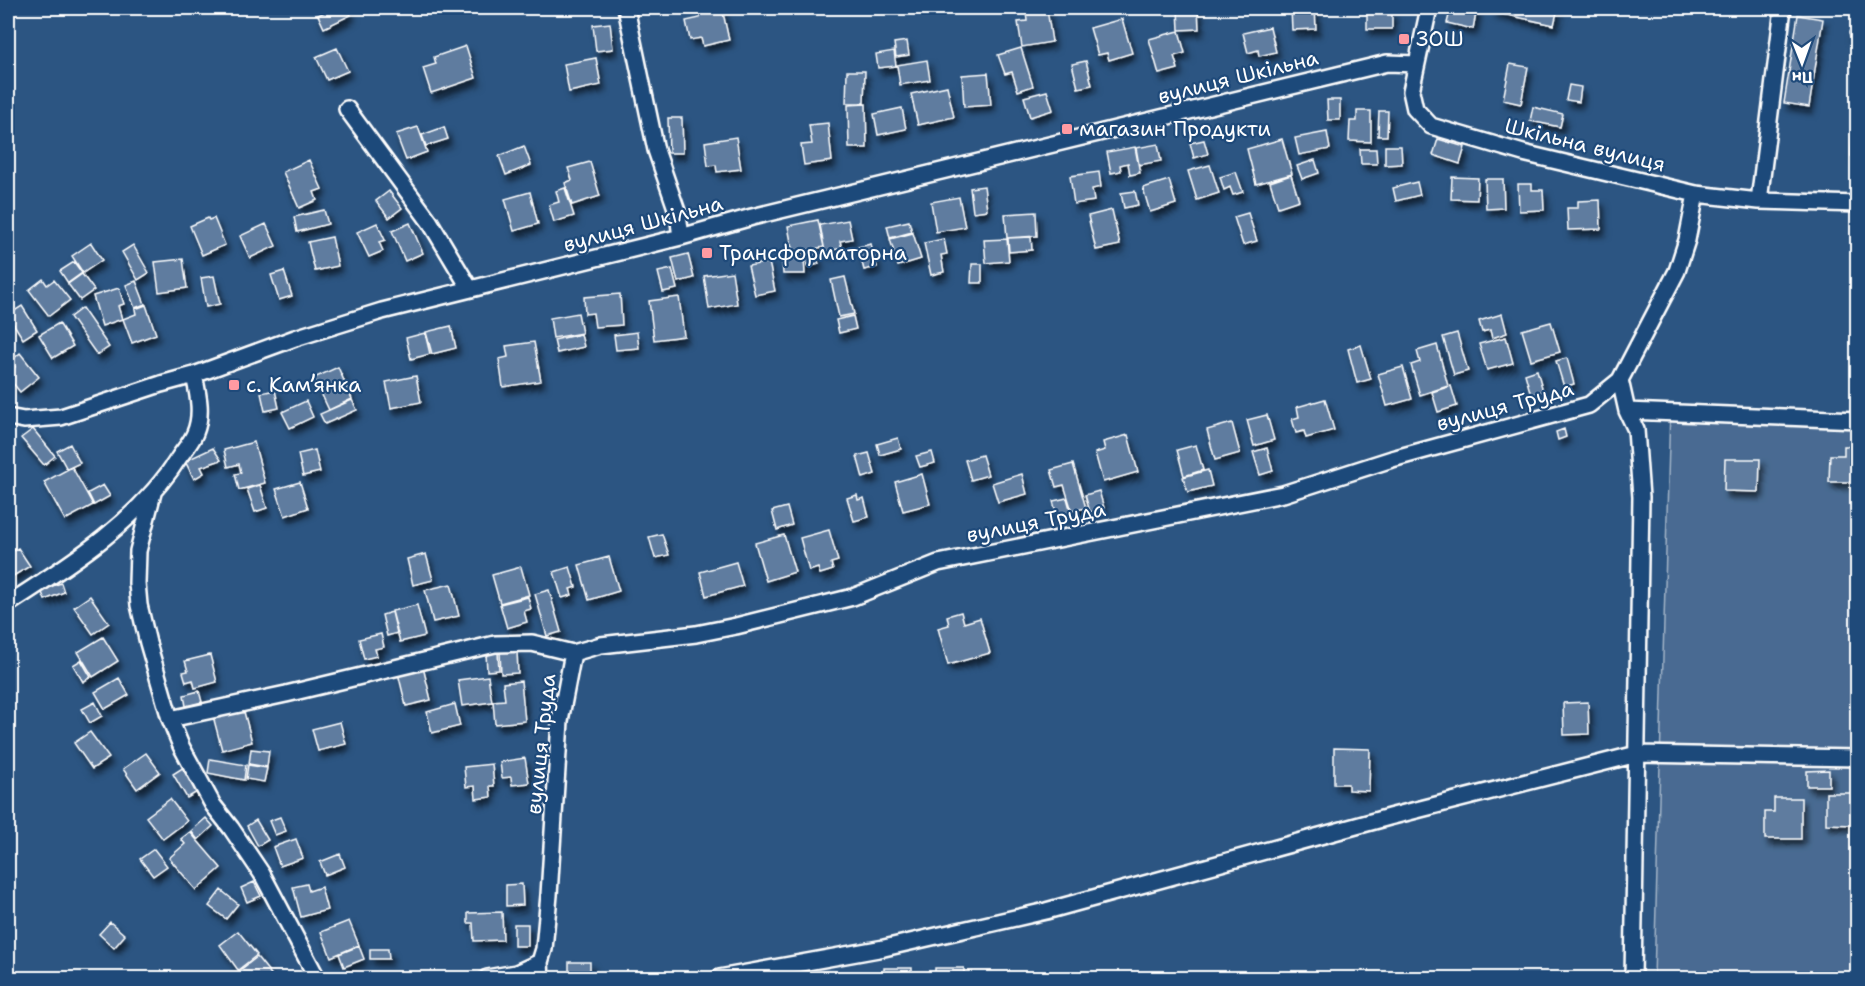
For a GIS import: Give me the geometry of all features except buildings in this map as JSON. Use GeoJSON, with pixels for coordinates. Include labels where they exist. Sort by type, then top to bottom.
{"type":"FeatureCollection","features":[{"type":"Feature","properties":{"kind":"street"},"geometry":{"type":"LineString","coordinates":[[626,8],[656,150],[678,214],[681,237]]}},
{"type":"Feature","properties":{"kind":"street","name":"Шкільна вулиця"},"geometry":{"type":"LineString","coordinates":[[1429,8],[1411,91],[1415,109],[1431,126],[1524,153],[1696,194],[1759,201],[1857,204]]}},
{"type":"Feature","properties":{"kind":"street"},"geometry":{"type":"LineString","coordinates":[[1759,201],[1783,8]]}},
{"type":"Feature","properties":{"kind":"street","name":"вулиця Шкільна"},"geometry":{"type":"LineString","coordinates":[[8,417],[24,420],[61,417],[194,375],[295,338],[382,311],[681,237],[752,217],[1387,63],[1417,64]]}},
{"type":"Feature","properties":{"kind":"street"},"geometry":{"type":"LineString","coordinates":[[347,109],[430,222],[470,289]]}},
{"type":"Feature","properties":{"kind":"street","name":"вулиця Труда"},"geometry":{"type":"LineString","coordinates":[[541,978],[540,962],[544,950],[549,895],[560,721],[573,653],[601,645],[696,634],[736,626],[853,597],[938,563],[1283,494],[1392,459],[1589,405],[1620,380],[1677,272],[1687,240],[1696,194]]}},
{"type":"Feature","properties":{"kind":"street"},"geometry":{"type":"LineString","coordinates":[[8,604],[58,572],[113,531],[168,476],[195,433],[201,403],[194,375]]}},
{"type":"Feature","properties":{"kind":"street"},"geometry":{"type":"LineString","coordinates":[[1620,380],[1627,411],[1636,430],[1641,497],[1633,978]]}},
{"type":"Feature","properties":{"kind":"street"},"geometry":{"type":"LineString","coordinates":[[1627,411],[1857,420]]}},
{"type":"Feature","properties":{"kind":"street"},"geometry":{"type":"LineString","coordinates":[[153,493],[138,551],[137,583],[139,605],[148,643],[170,719],[181,746],[213,805],[262,874],[317,978]]}},
{"type":"Feature","properties":{"kind":"street"},"geometry":{"type":"LineString","coordinates":[[170,719],[495,644],[532,643],[573,653]]}},
{"type":"Feature","properties":{"kind":"street"},"geometry":{"type":"LineString","coordinates":[[719,978],[884,948],[1046,911],[1389,817],[1637,754],[1857,758]]}},
{"type":"Feature","properties":{"kind":"street"},"geometry":{"type":"LineString","coordinates":[[487,978],[516,973],[540,962]]}},
{"type":"Feature","properties":{"kind":"shaded area"},"geometry":{"type":"Polygon","coordinates":[[[1670,408],[1857,412],[1857,978],[1654,978],[1670,408]]]}},
{"type":"Feature","properties":{"kind":"place","name":"ЗОШ"},"geometry":{"type":"Point","coordinates":[1404,39]}},
{"type":"Feature","properties":{"kind":"place","name":"магазин Продукти"},"geometry":{"type":"Point","coordinates":[1067,129]}},
{"type":"Feature","properties":{"kind":"place","name":"Трансформаторна"},"geometry":{"type":"Point","coordinates":[707,253]}},
{"type":"Feature","properties":{"kind":"place","name":"с. Кам’янка"},"geometry":{"type":"Point","coordinates":[234,385]}}]}
